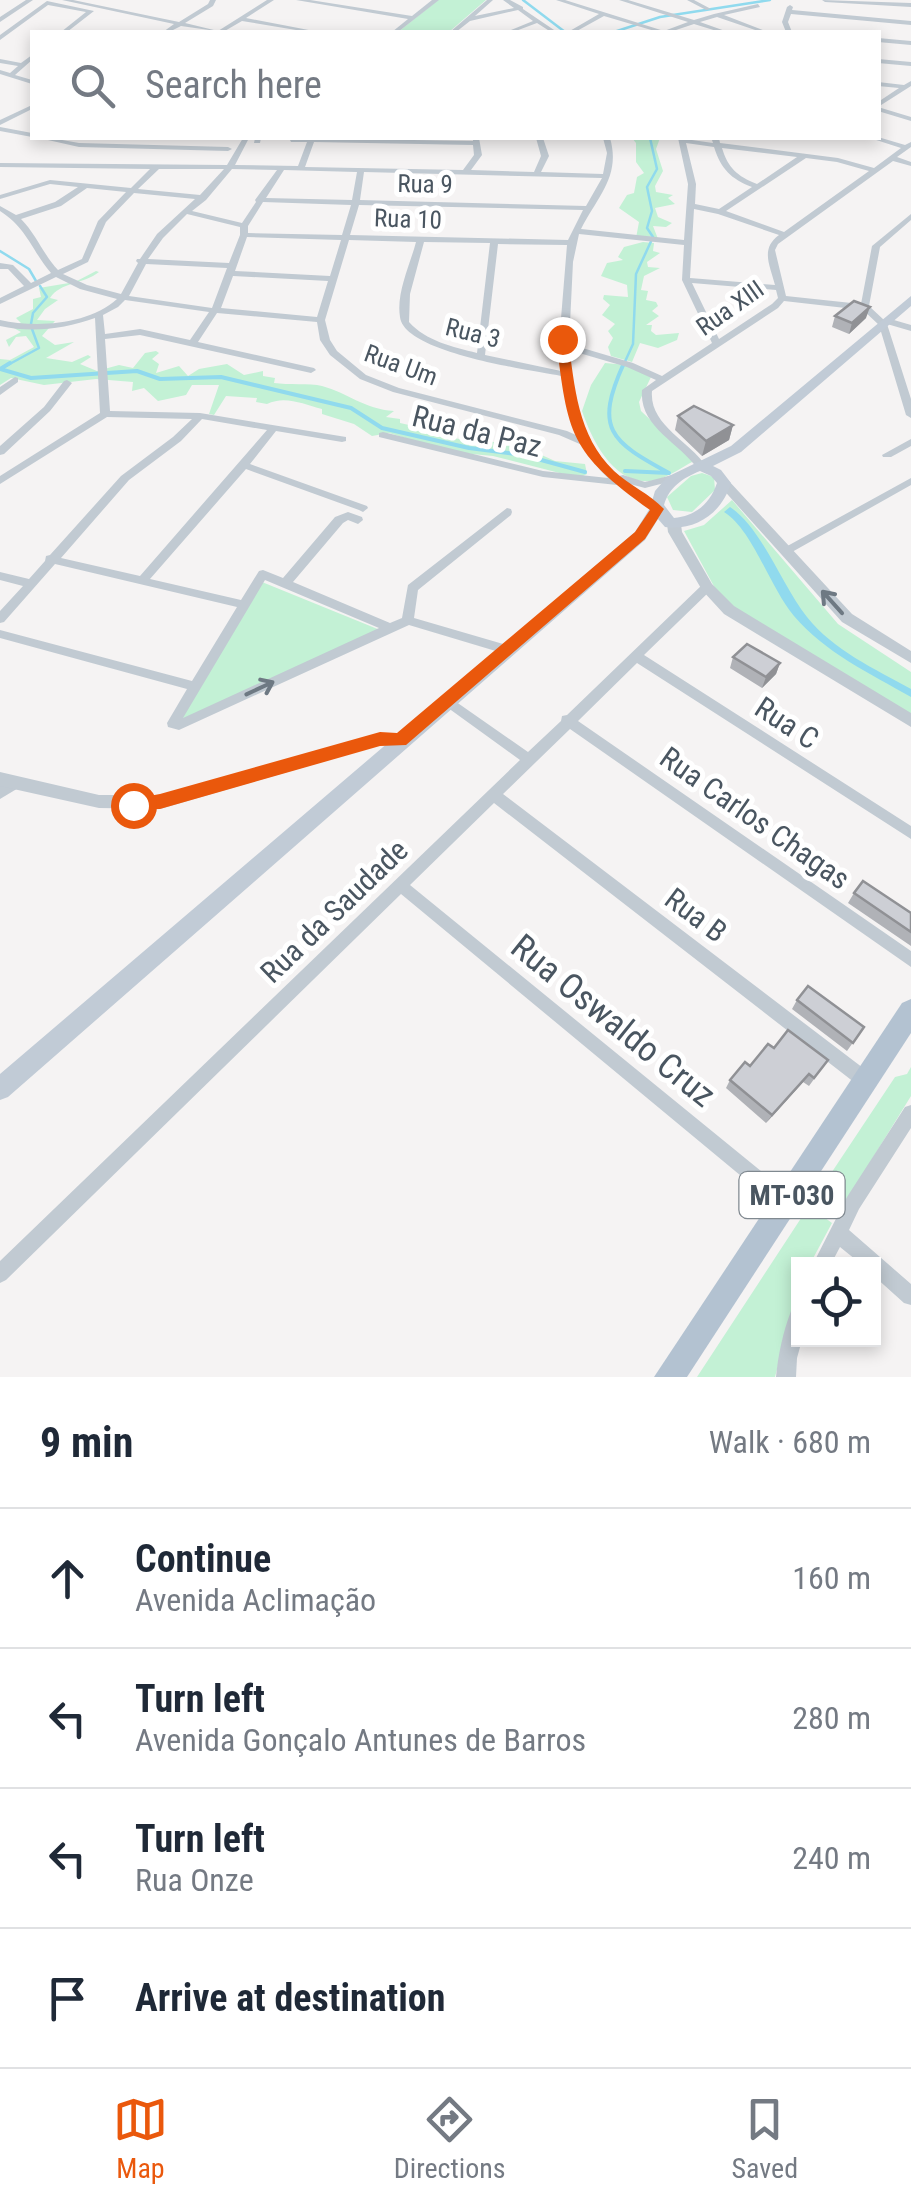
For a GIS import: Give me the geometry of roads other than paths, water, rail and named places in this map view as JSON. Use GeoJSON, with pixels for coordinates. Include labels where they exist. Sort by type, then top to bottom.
{"type":"FeatureCollection","features":[{"type":"Feature","properties":{"kind":"main road"},"geometry":{"type":"LineString","coordinates":[[640,536],[660,492],[676,477],[736,449],[911,300]]}},
{"type":"Feature","properties":{"kind":"main road"},"geometry":{"type":"LineString","coordinates":[[0,1089],[640,536],[672,523],[690,521],[709,509],[721,495],[722,480],[736,449]]}},
{"type":"Feature","properties":{"kind":"main road"},"geometry":{"type":"LineString","coordinates":[[701,466],[722,480]]}},
{"type":"Feature","properties":{"kind":"main road"},"geometry":{"type":"LineString","coordinates":[[656,508],[672,523]]}},
{"type":"Feature","properties":{"kind":"main road","name":"MT-030"},"geometry":{"type":"LineString","coordinates":[[670,1377],[911,1010]]}},
{"type":"Feature","properties":{"kind":"street"},"geometry":{"type":"LineString","coordinates":[[0,23],[34,0]]}},
{"type":"Feature","properties":{"kind":"street"},"geometry":{"type":"LineString","coordinates":[[66,0],[205,30]]}},
{"type":"Feature","properties":{"kind":"street"},"geometry":{"type":"LineString","coordinates":[[169,30],[213,0]]}},
{"type":"Feature","properties":{"kind":"street"},"geometry":{"type":"LineString","coordinates":[[219,30],[262,0]]}},
{"type":"Feature","properties":{"kind":"street"},"geometry":{"type":"LineString","coordinates":[[220,30],[271,0]]}},
{"type":"Feature","properties":{"kind":"street"},"geometry":{"type":"LineString","coordinates":[[300,0],[414,18]]}},
{"type":"Feature","properties":{"kind":"street"},"geometry":{"type":"LineString","coordinates":[[398,30],[436,0]]}},
{"type":"Feature","properties":{"kind":"street"},"geometry":{"type":"LineString","coordinates":[[455,30],[490,0]]}},
{"type":"Feature","properties":{"kind":"street"},"geometry":{"type":"LineString","coordinates":[[506,0],[551,30]]}},
{"type":"Feature","properties":{"kind":"street"},"geometry":{"type":"LineString","coordinates":[[559,0],[638,27],[673,15],[756,2]]}},
{"type":"Feature","properties":{"kind":"street"},"geometry":{"type":"LineString","coordinates":[[622,0],[719,30]]}},
{"type":"Feature","properties":{"kind":"street"},"geometry":{"type":"LineString","coordinates":[[690,0],[708,9]]}},
{"type":"Feature","properties":{"kind":"street"},"geometry":{"type":"LineString","coordinates":[[832,16],[828,0],[911,6]]}},
{"type":"Feature","properties":{"kind":"street"},"geometry":{"type":"LineString","coordinates":[[670,30],[756,2]]}},
{"type":"Feature","properties":{"kind":"street"},"geometry":{"type":"LineString","coordinates":[[0,38],[48,3],[90,11],[66,30]]}},
{"type":"Feature","properties":{"kind":"street"},"geometry":{"type":"LineString","coordinates":[[469,19],[521,8]]}},
{"type":"Feature","properties":{"kind":"street"},"geometry":{"type":"LineString","coordinates":[[787,30],[790,8],[911,23]]}},
{"type":"Feature","properties":{"kind":"street"},"geometry":{"type":"LineString","coordinates":[[575,30],[603,14]]}},
{"type":"Feature","properties":{"kind":"street"},"geometry":{"type":"LineString","coordinates":[[716,15],[759,30]]}},
{"type":"Feature","properties":{"kind":"street"},"geometry":{"type":"LineString","coordinates":[[240,19],[304,30]]}},
{"type":"Feature","properties":{"kind":"street"},"geometry":{"type":"LineString","coordinates":[[514,30],[538,21]]}},
{"type":"Feature","properties":{"kind":"street"},"geometry":{"type":"LineString","coordinates":[[881,40],[911,42]]}},
{"type":"Feature","properties":{"kind":"street"},"geometry":{"type":"LineString","coordinates":[[11,75],[30,59]]}},
{"type":"Feature","properties":{"kind":"street"},"geometry":{"type":"LineString","coordinates":[[0,61],[22,65]]}},
{"type":"Feature","properties":{"kind":"street"},"geometry":{"type":"LineString","coordinates":[[881,61],[911,64]]}},
{"type":"Feature","properties":{"kind":"street"},"geometry":{"type":"LineString","coordinates":[[0,73],[30,81]]}},
{"type":"Feature","properties":{"kind":"street"},"geometry":{"type":"LineString","coordinates":[[881,84],[908,85]]}},
{"type":"Feature","properties":{"kind":"street"},"geometry":{"type":"LineString","coordinates":[[881,105],[908,85]]}},
{"type":"Feature","properties":{"kind":"street"},"geometry":{"type":"LineString","coordinates":[[0,126],[30,108]]}},
{"type":"Feature","properties":{"kind":"street"},"geometry":{"type":"LineString","coordinates":[[881,108],[911,119]]}},
{"type":"Feature","properties":{"kind":"street"},"geometry":{"type":"LineString","coordinates":[[0,126],[30,134]]}},
{"type":"Feature","properties":{"kind":"street"},"geometry":{"type":"LineString","coordinates":[[881,139],[909,145]]}},
{"type":"Feature","properties":{"kind":"street"},"geometry":{"type":"LineString","coordinates":[[166,146],[170,140]]}},
{"type":"Feature","properties":{"kind":"street"},"geometry":{"type":"LineString","coordinates":[[200,147],[204,140]]}},
{"type":"Feature","properties":{"kind":"street"},"geometry":{"type":"LineString","coordinates":[[0,323],[21,328],[99,315],[124,298],[140,261],[160,236],[233,166],[245,140]]}},
{"type":"Feature","properties":{"kind":"street"},"geometry":{"type":"LineString","coordinates":[[294,140],[311,140],[302,168]]}},
{"type":"Feature","properties":{"kind":"street"},"geometry":{"type":"LineString","coordinates":[[411,140],[476,140],[478,155],[464,173]]}},
{"type":"Feature","properties":{"kind":"street"},"geometry":{"type":"LineString","coordinates":[[536,175],[544,156],[540,140]]}},
{"type":"Feature","properties":{"kind":"street"},"geometry":{"type":"LineString","coordinates":[[607,140],[612,161],[608,176],[571,244],[561,345],[564,374],[572,411],[587,448],[618,482],[656,508]]}},
{"type":"Feature","properties":{"kind":"street"},"geometry":{"type":"LineString","coordinates":[[717,343],[686,280],[692,206],[690,165],[682,140],[838,160],[874,170]]}},
{"type":"Feature","properties":{"kind":"street"},"geometry":{"type":"LineString","coordinates":[[68,165],[85,141],[228,148]]}},
{"type":"Feature","properties":{"kind":"street"},"geometry":{"type":"LineString","coordinates":[[716,142],[723,170],[758,186]]}},
{"type":"Feature","properties":{"kind":"street"},"geometry":{"type":"LineString","coordinates":[[692,206],[783,234],[909,145]]}},
{"type":"Feature","properties":{"kind":"street"},"geometry":{"type":"LineString","coordinates":[[720,212],[804,156]]}},
{"type":"Feature","properties":{"kind":"street"},"geometry":{"type":"LineString","coordinates":[[890,158],[911,164]]}},
{"type":"Feature","properties":{"kind":"street"},"geometry":{"type":"LineString","coordinates":[[0,166],[233,166],[608,176]]}},
{"type":"Feature","properties":{"kind":"street"},"geometry":{"type":"LineString","coordinates":[[0,301],[85,260],[102,220],[157,166]]}},
{"type":"Feature","properties":{"kind":"street"},"geometry":{"type":"LineString","coordinates":[[193,342],[216,309],[259,200],[282,168]]}},
{"type":"Feature","properties":{"kind":"street"},"geometry":{"type":"LineString","coordinates":[[0,208],[18,218],[56,275],[124,298],[321,320],[356,202],[361,171]]}},
{"type":"Feature","properties":{"kind":"street"},"geometry":{"type":"LineString","coordinates":[[0,197],[43,182],[203,198]]}},
{"type":"Feature","properties":{"kind":"street"},"geometry":{"type":"LineString","coordinates":[[18,218],[58,204],[85,186]]}},
{"type":"Feature","properties":{"kind":"street","name":"Rua 9"},"geometry":{"type":"LineString","coordinates":[[259,200],[590,208]]}},
{"type":"Feature","properties":{"kind":"street","name":"Rua 10"},"geometry":{"type":"LineString","coordinates":[[188,212],[244,230],[571,244]]}},
{"type":"Feature","properties":{"kind":"street"},"geometry":{"type":"LineString","coordinates":[[865,307],[876,246],[911,216]]}},
{"type":"Feature","properties":{"kind":"street"},"geometry":{"type":"LineString","coordinates":[[576,231],[687,243]]}},
{"type":"Feature","properties":{"kind":"street","name":"Rua XIII"},"geometry":{"type":"LineString","coordinates":[[660,378],[717,343],[781,293],[772,250],[783,234]]}},
{"type":"Feature","properties":{"kind":"street","name":"Rua 3"},"geometry":{"type":"LineString","coordinates":[[420,240],[404,308],[405,325],[430,343],[564,374]]}},
{"type":"Feature","properties":{"kind":"street"},"geometry":{"type":"LineString","coordinates":[[480,355],[494,241]]}},
{"type":"Feature","properties":{"kind":"street"},"geometry":{"type":"LineString","coordinates":[[140,261],[333,279]]}},
{"type":"Feature","properties":{"kind":"street"},"geometry":{"type":"LineString","coordinates":[[0,266],[10,268],[30,287]]}},
{"type":"Feature","properties":{"kind":"street"},"geometry":{"type":"LineString","coordinates":[[686,280],[865,307],[885,322],[911,328]]}},
{"type":"Feature","properties":{"kind":"street"},"geometry":{"type":"LineString","coordinates":[[99,315],[105,414]]}},
{"type":"Feature","properties":{"kind":"street","name":"Rua Um"},"geometry":{"type":"LineString","coordinates":[[321,320],[325,340],[333,353],[362,377],[587,448]]}},
{"type":"Feature","properties":{"kind":"street"},"geometry":{"type":"LineString","coordinates":[[885,322],[911,415]]}},
{"type":"Feature","properties":{"kind":"street"},"geometry":{"type":"LineString","coordinates":[[102,336],[140,332],[311,370]]}},
{"type":"Feature","properties":{"kind":"street"},"geometry":{"type":"LineString","coordinates":[[561,345],[625,363],[660,378],[647,390],[647,408],[701,466]]}},
{"type":"Feature","properties":{"kind":"street"},"geometry":{"type":"LineString","coordinates":[[0,392],[15,380]]}},
{"type":"Feature","properties":{"kind":"street"},"geometry":{"type":"LineString","coordinates":[[25,462],[0,452],[47,410],[67,383]]}},
{"type":"Feature","properties":{"kind":"street"},"geometry":{"type":"LineString","coordinates":[[0,482],[25,462],[105,414],[200,416],[342,439]]}},
{"type":"Feature","properties":{"kind":"street"},"geometry":{"type":"LineString","coordinates":[[0,618],[125,478],[177,439],[200,416]]}},
{"type":"Feature","properties":{"kind":"street"},"geometry":{"type":"LineString","coordinates":[[142,580],[170,544],[246,466],[274,427]]}},
{"type":"Feature","properties":{"kind":"street","name":"Rua da Paz"},"geometry":{"type":"LineString","coordinates":[[383,436],[543,474],[618,482]]}},
{"type":"Feature","properties":{"kind":"street"},"geometry":{"type":"LineString","coordinates":[[887,455],[911,442]]}},
{"type":"Feature","properties":{"kind":"street"},"geometry":{"type":"LineString","coordinates":[[587,448],[623,478],[639,484],[658,484],[676,477]]}},
{"type":"Feature","properties":{"kind":"street"},"geometry":{"type":"LineString","coordinates":[[246,466],[360,514],[340,520],[285,584]]}},
{"type":"Feature","properties":{"kind":"street"},"geometry":{"type":"LineString","coordinates":[[722,480],[847,618],[911,658]]}},
{"type":"Feature","properties":{"kind":"street"},"geometry":{"type":"LineString","coordinates":[[788,549],[911,481]]}},
{"type":"Feature","properties":{"kind":"street"},"geometry":{"type":"LineString","coordinates":[[408,620],[412,588],[507,512]]}},
{"type":"Feature","properties":{"kind":"street"},"geometry":{"type":"LineString","coordinates":[[672,523],[708,587],[729,610],[911,720]]}},
{"type":"Feature","properties":{"kind":"street"},"geometry":{"type":"LineString","coordinates":[[50,559],[244,605]]}},
{"type":"Feature","properties":{"kind":"street"},"geometry":{"type":"LineString","coordinates":[[390,628],[263,574],[172,723],[179,725],[408,620],[509,650]]}},
{"type":"Feature","properties":{"kind":"street"},"geometry":{"type":"LineString","coordinates":[[0,576],[29,583]]}},
{"type":"Feature","properties":{"kind":"street","name":"Rua da Saudade"},"geometry":{"type":"LineString","coordinates":[[0,1274],[708,587]]}},
{"type":"Feature","properties":{"kind":"street"},"geometry":{"type":"LineString","coordinates":[[693,601],[729,610]]}},
{"type":"Feature","properties":{"kind":"street"},"geometry":{"type":"LineString","coordinates":[[0,634],[192,686]]}},
{"type":"Feature","properties":{"kind":"street","name":"Rua C"},"geometry":{"type":"LineString","coordinates":[[636,656],[911,832]]}},
{"type":"Feature","properties":{"kind":"street"},"geometry":{"type":"LineString","coordinates":[[448,702],[528,759]]}},
{"type":"Feature","properties":{"kind":"street","name":"Rua Carlos Chagas"},"geometry":{"type":"LineString","coordinates":[[567,720],[911,960]]}},
{"type":"Feature","properties":{"kind":"street"},"geometry":{"type":"LineString","coordinates":[[0,794],[8,781],[87,802],[133,805],[177,797],[380,739],[400,740]]}},
{"type":"Feature","properties":{"kind":"street","name":"Rua B"},"geometry":{"type":"LineString","coordinates":[[493,794],[865,1080]]}},
{"type":"Feature","properties":{"kind":"street","name":"Rua Oswaldo Cruz"},"geometry":{"type":"LineString","coordinates":[[400,884],[787,1203]]}},
{"type":"Feature","properties":{"kind":"street"},"geometry":{"type":"LineString","coordinates":[[826,1257],[908,1126]]}},
{"type":"Feature","properties":{"kind":"street"},"geometry":{"type":"LineString","coordinates":[[838,1232],[911,1296]]}},
{"type":"Feature","properties":{"kind":"street"},"geometry":{"type":"LineString","coordinates":[[786,1377],[791,1343]]}},
{"type":"Feature","properties":{"kind":"water"},"geometry":{"type":"Polygon","coordinates":[[[730,507],[762,543],[817,629],[855,658],[911,689],[911,697],[849,661],[806,629],[785,604],[744,532],[724,512],[730,507]]]}},
{"type":"Feature","properties":{"kind":"waterway"},"geometry":{"type":"LineString","coordinates":[[523,0],[562,30]]}},
{"type":"Feature","properties":{"kind":"waterway"},"geometry":{"type":"LineString","coordinates":[[620,30],[660,17],[770,0]]}},
{"type":"Feature","properties":{"kind":"waterway"},"geometry":{"type":"LineString","coordinates":[[623,366],[633,344],[636,274],[653,237],[647,228],[652,211],[647,187],[657,169],[650,140]]}},
{"type":"Feature","properties":{"kind":"waterway"},"geometry":{"type":"LineString","coordinates":[[0,251],[29,269],[36,281]]}},
{"type":"Feature","properties":{"kind":"waterway"},"geometry":{"type":"LineString","coordinates":[[31,324],[33,313],[47,297],[40,286]]}},
{"type":"Feature","properties":{"kind":"waterway"},"geometry":{"type":"LineString","coordinates":[[6,366],[39,348],[32,329]]}},
{"type":"Feature","properties":{"kind":"waterway"},"geometry":{"type":"LineString","coordinates":[[10,363],[0,369],[31,378],[137,371],[160,379],[221,377],[351,408],[382,428],[469,448],[523,455],[585,472]]}},
{"type":"Feature","properties":{"kind":"waterway"},"geometry":{"type":"LineString","coordinates":[[624,363],[610,404],[613,431],[633,452],[669,473],[625,471]]}}]}
